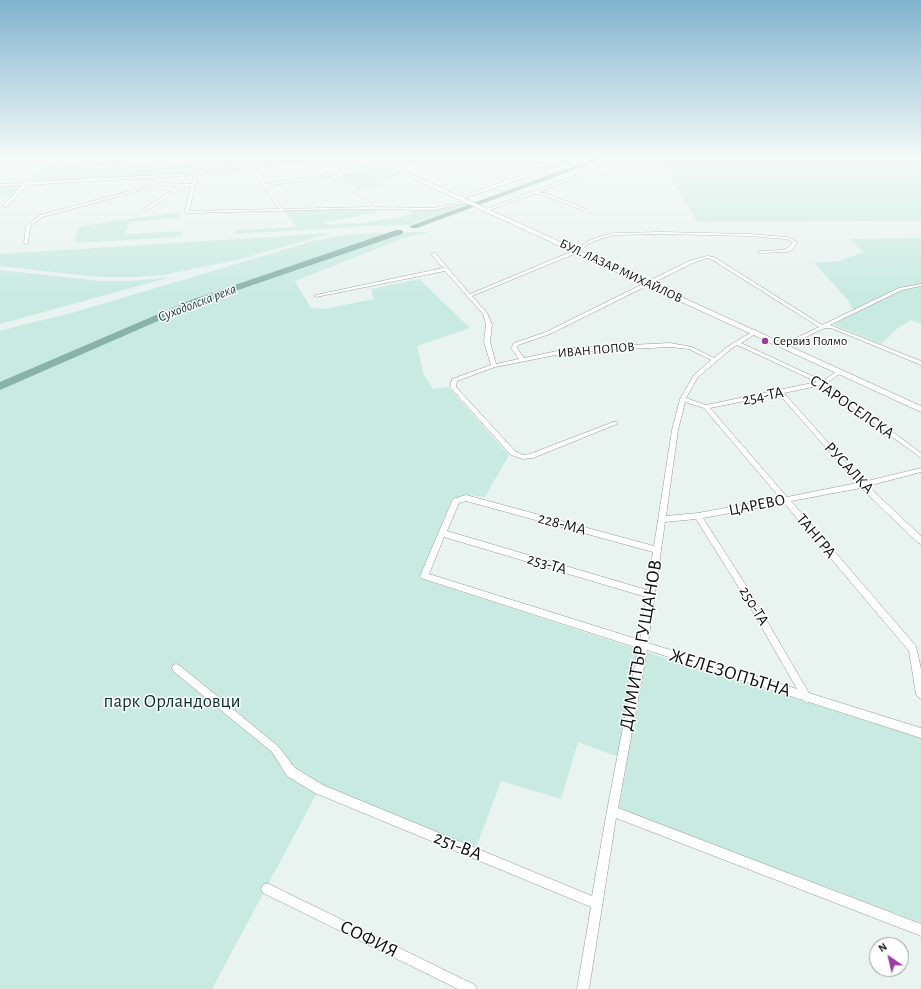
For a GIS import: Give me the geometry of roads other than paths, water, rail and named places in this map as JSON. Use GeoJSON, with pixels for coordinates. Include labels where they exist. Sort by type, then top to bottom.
{"type":"FeatureCollection","features":[{"type":"Feature","properties":{"kind":"street"},"geometry":{"type":"LineString","coordinates":[[26,242],[28,226],[41,216],[81,205]]}},
{"type":"Feature","properties":{"kind":"street"},"geometry":{"type":"LineString","coordinates":[[145,210],[152,205]]}},
{"type":"Feature","properties":{"kind":"street"},"geometry":{"type":"LineString","coordinates":[[189,205],[187,212],[373,208],[434,209],[453,205]]}},
{"type":"Feature","properties":{"kind":"street"},"geometry":{"type":"LineString","coordinates":[[277,205],[280,210]]}},
{"type":"Feature","properties":{"kind":"street"},"geometry":{"type":"LineString","coordinates":[[370,205],[373,208]]}},
{"type":"Feature","properties":{"kind":"street","name":"БУЛ. ЛАЗАР МИХАЙЛОВ"},"geometry":{"type":"LineString","coordinates":[[475,205],[577,250],[647,284],[921,409]]}},
{"type":"Feature","properties":{"kind":"street"},"geometry":{"type":"LineString","coordinates":[[486,210],[499,205]]}},
{"type":"Feature","properties":{"kind":"street"},"geometry":{"type":"LineString","coordinates":[[573,205],[583,209]]}},
{"type":"Feature","properties":{"kind":"street"},"geometry":{"type":"LineString","coordinates":[[469,296],[577,250],[587,243],[602,237],[632,233],[662,233],[764,236],[788,238],[795,242],[791,248],[785,251],[760,252]]}},
{"type":"Feature","properties":{"kind":"street"},"geometry":{"type":"LineString","coordinates":[[433,254],[485,314],[489,324],[487,342],[494,366]]}},
{"type":"Feature","properties":{"kind":"street"},"geometry":{"type":"LineString","coordinates":[[523,360],[514,348],[516,344],[548,333],[701,258],[712,258],[821,326],[832,326],[921,363]]}},
{"type":"Feature","properties":{"kind":"street"},"geometry":{"type":"LineString","coordinates":[[316,296],[446,269]]}},
{"type":"Feature","properties":{"kind":"street"},"geometry":{"type":"LineString","coordinates":[[783,346],[821,326],[901,290],[921,285]]}},
{"type":"Feature","properties":{"kind":"street","name":"ДИМИТЪР ГУЩАНОВ"},"geometry":{"type":"LineString","coordinates":[[583,989],[612,812],[643,646],[675,430],[683,399],[696,376],[737,343],[755,332]]}},
{"type":"Feature","properties":{"kind":"street","name":"СТАРОСЕЛСКА"},"geometry":{"type":"LineString","coordinates":[[737,343],[823,383],[921,456]]}},
{"type":"Feature","properties":{"kind":"street","name":"ИВАН ПОПОВ"},"geometry":{"type":"LineString","coordinates":[[615,423],[531,456],[523,457],[513,452],[453,387],[454,380],[494,366],[571,350],[670,345],[690,348],[715,360]]}},
{"type":"Feature","properties":{"kind":"street","name":"254-ТА"},"geometry":{"type":"LineString","coordinates":[[706,407],[823,383],[839,372]]}},
{"type":"Feature","properties":{"kind":"street","name":"РУСАЛКА"},"geometry":{"type":"LineString","coordinates":[[780,392],[862,484],[921,541]]}},
{"type":"Feature","properties":{"kind":"street"},"geometry":{"type":"LineString","coordinates":[[683,399],[706,407]]}},
{"type":"Feature","properties":{"kind":"street","name":"ТАНГРА"},"geometry":{"type":"LineString","coordinates":[[706,407],[913,649],[921,694]]}},
{"type":"Feature","properties":{"kind":"street","name":"ЦАРЕВО"},"geometry":{"type":"LineString","coordinates":[[662,519],[698,516],[862,484],[921,470]]}},
{"type":"Feature","properties":{"kind":"street","name":"228-МА"},"geometry":{"type":"LineString","coordinates":[[442,533],[456,501],[466,498],[658,550]]}},
{"type":"Feature","properties":{"kind":"street","name":"250-ТА"},"geometry":{"type":"LineString","coordinates":[[698,516],[744,589],[807,698]]}},
{"type":"Feature","properties":{"kind":"street","name":"ЖЕЛЕЗОПЪТНА"},"geometry":{"type":"LineString","coordinates":[[442,533],[424,576],[921,733]]}},
{"type":"Feature","properties":{"kind":"street","name":"253-ТА"},"geometry":{"type":"LineString","coordinates":[[442,533],[651,595]]}},
{"type":"Feature","properties":{"kind":"street","name":"251-ВА"},"geometry":{"type":"LineString","coordinates":[[176,668],[275,749],[291,772],[319,789],[597,904]]}},
{"type":"Feature","properties":{"kind":"street"},"geometry":{"type":"LineString","coordinates":[[612,812],[921,930]]}},
{"type":"Feature","properties":{"kind":"street","name":"СОФИЯ"},"geometry":{"type":"LineString","coordinates":[[267,889],[471,989]]}},
{"type":"Feature","properties":{"kind":"waterway","name":"Суходолска река"},"geometry":{"type":"LineString","coordinates":[[414,226],[472,205]]}},
{"type":"Feature","properties":{"kind":"waterway","name":"Суходолска река"},"geometry":{"type":"LineString","coordinates":[[0,386],[194,302],[399,232]]}},
{"type":"Feature","properties":{"kind":"place","name":"Сервиз Полмо"},"geometry":{"type":"Point","coordinates":[765,341]}},
{"type":"Feature","properties":{"kind":"park label","name":"парк Орландовци"},"geometry":{"type":"Point","coordinates":[172,701]}}]}
